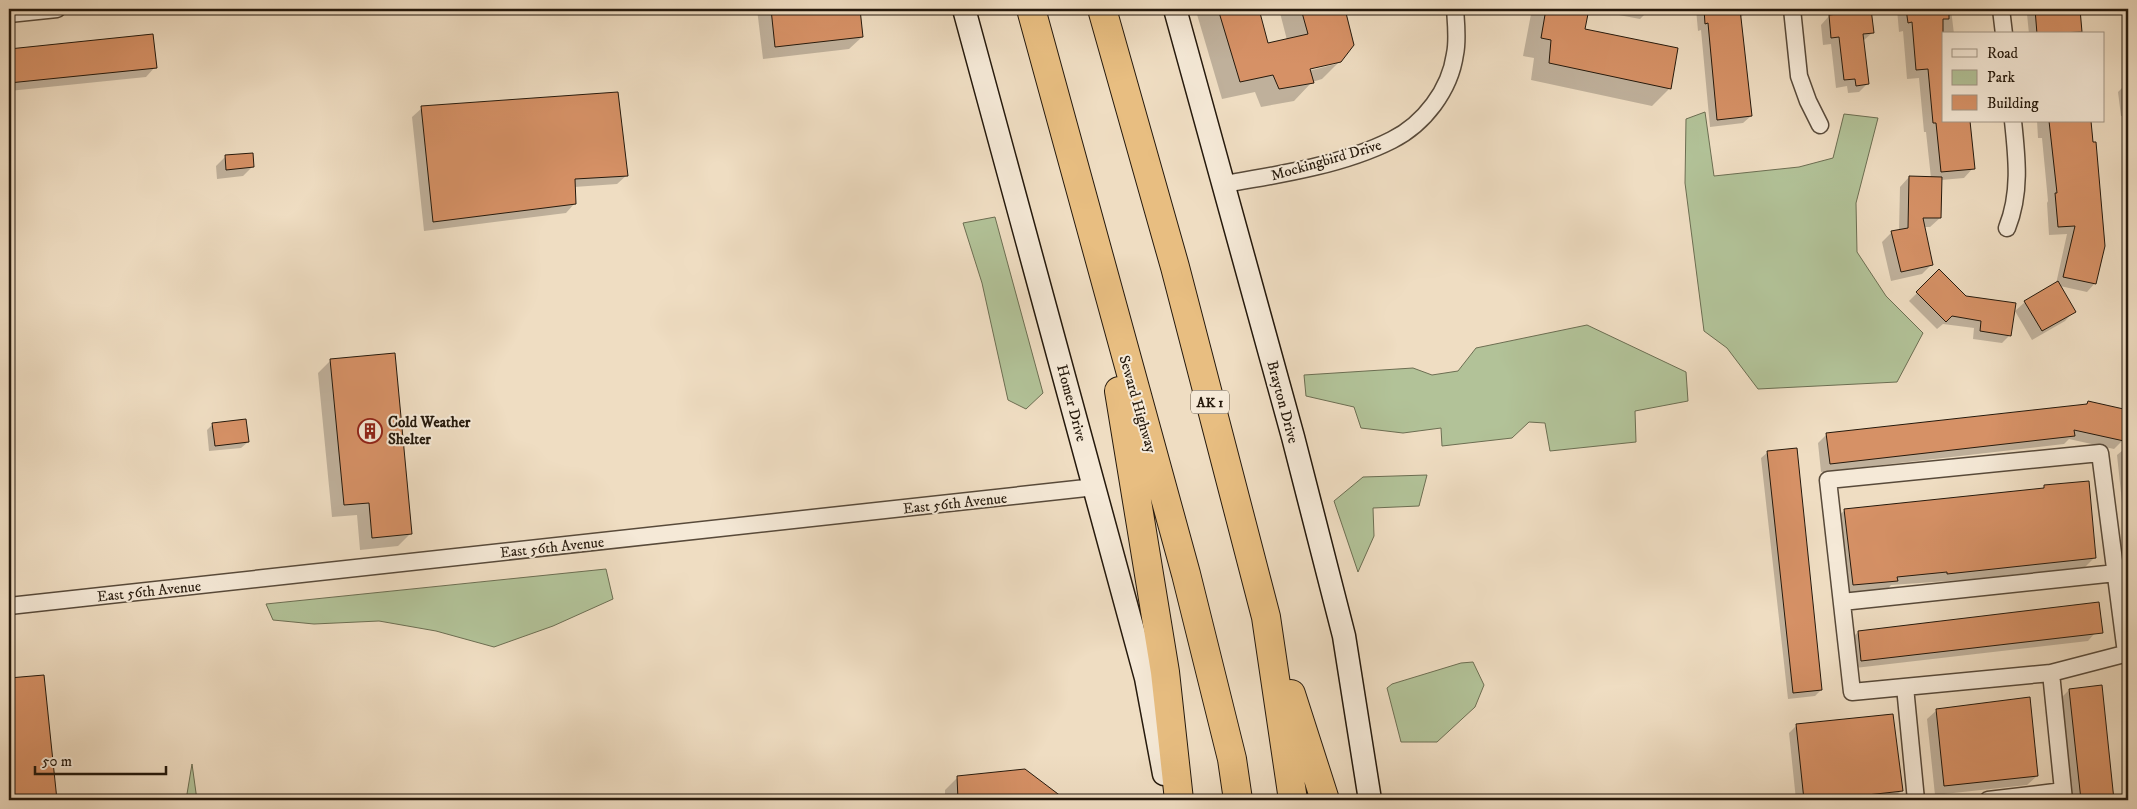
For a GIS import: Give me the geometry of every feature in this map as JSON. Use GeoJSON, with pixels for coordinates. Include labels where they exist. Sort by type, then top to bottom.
{"type":"FeatureCollection","features":[{"type":"Feature","properties":{"kind":"highway","name":"Seward Highway"},"geometry":{"type":"LineString","coordinates":[[1030,9],[1186,574],[1232,759],[1238,800]]}},
{"type":"Feature","properties":{"kind":"highway","name":"AK 1"},"geometry":{"type":"LineString","coordinates":[[1102,9],[1175,266],[1266,617],[1293,800]]}},
{"type":"Feature","properties":{"kind":"highway"},"geometry":{"type":"LineString","coordinates":[[1098,257],[1165,672],[1179,800]]}},
{"type":"Feature","properties":{"kind":"highway"},"geometry":{"type":"LineString","coordinates":[[1266,617],[1325,800]]}},
{"type":"Feature","properties":{"kind":"main road","name":"Homer Drive"},"geometry":{"type":"LineString","coordinates":[[964,9],[1146,678],[1168,800]]}},
{"type":"Feature","properties":{"kind":"main road","name":"Brayton Drive"},"geometry":{"type":"LineString","coordinates":[[1175,9],[1293,437],[1344,636],[1370,800]]}},
{"type":"Feature","properties":{"kind":"street"},"geometry":{"type":"LineString","coordinates":[[9,14],[57,9]]}},
{"type":"Feature","properties":{"kind":"street","name":"Mockingbird Drive"},"geometry":{"type":"LineString","coordinates":[[1224,184],[1298,170],[1358,153],[1393,140],[1414,126],[1434,104],[1447,82],[1456,54],[1455,9]]}},
{"type":"Feature","properties":{"kind":"street"},"geometry":{"type":"LineString","coordinates":[[1792,9],[1799,76],[1808,102],[1820,125]]}},
{"type":"Feature","properties":{"kind":"street"},"geometry":{"type":"LineString","coordinates":[[2001,9],[2004,32]]}},
{"type":"Feature","properties":{"kind":"street"},"geometry":{"type":"LineString","coordinates":[[2007,228],[2014,212],[2018,169],[2013,122]]}},
{"type":"Feature","properties":{"kind":"street"},"geometry":{"type":"LineString","coordinates":[[2100,453],[2127,653],[2051,673],[1852,692],[1842,602],[1828,480],[2100,453]]}},
{"type":"Feature","properties":{"kind":"street","name":"East 56th Avenue"},"geometry":{"type":"LineString","coordinates":[[9,606],[1095,487]]}},
{"type":"Feature","properties":{"kind":"street"},"geometry":{"type":"LineString","coordinates":[[1842,602],[2116,573]]}},
{"type":"Feature","properties":{"kind":"street"},"geometry":{"type":"LineString","coordinates":[[1988,800],[2064,796],[2051,673]]}},
{"type":"Feature","properties":{"kind":"street"},"geometry":{"type":"LineString","coordinates":[[1904,687],[1916,800]]}},
{"type":"Feature","properties":{"kind":"green space"},"geometry":{"type":"Polygon","coordinates":[[[1705,112],[1714,176],[1799,167],[1833,158],[1844,114],[1878,118],[1856,203],[1857,252],[1886,296],[1923,333],[1897,382],[1758,389],[1727,348],[1704,331],[1685,183],[1686,119],[1705,112]]]}},
{"type":"Feature","properties":{"kind":"green space"},"geometry":{"type":"Polygon","coordinates":[[[995,217],[1043,393],[1026,409],[1008,400],[982,283],[963,223],[995,217]]]}},
{"type":"Feature","properties":{"kind":"green space"},"geometry":{"type":"Polygon","coordinates":[[[1587,325],[1686,372],[1688,401],[1635,411],[1636,442],[1550,451],[1545,423],[1529,422],[1512,438],[1442,446],[1441,428],[1403,433],[1361,428],[1354,407],[1306,396],[1304,375],[1413,368],[1432,375],[1458,371],[1476,348],[1587,325]]]}},
{"type":"Feature","properties":{"kind":"green space"},"geometry":{"type":"Polygon","coordinates":[[[1427,475],[1419,506],[1373,508],[1374,536],[1358,572],[1334,501],[1363,477],[1427,475]]]}},
{"type":"Feature","properties":{"kind":"green space"},"geometry":{"type":"Polygon","coordinates":[[[606,569],[613,599],[553,626],[494,647],[436,631],[379,621],[314,624],[273,620],[266,604],[606,569]]]}},
{"type":"Feature","properties":{"kind":"green space"},"geometry":{"type":"Polygon","coordinates":[[[1473,662],[1484,685],[1475,707],[1437,742],[1401,742],[1387,688],[1392,684],[1461,663],[1473,662]]]}},
{"type":"Feature","properties":{"kind":"green space"},"geometry":{"type":"Polygon","coordinates":[[[192,764],[197,800],[186,800],[192,764]]]}},
{"type":"Feature","properties":{"kind":"building"},"geometry":{"type":"Polygon","coordinates":[[[771,9],[860,9],[863,37],[775,47],[771,9]]]}},
{"type":"Feature","properties":{"kind":"building"},"geometry":{"type":"Polygon","coordinates":[[[1218,9],[1259,9],[1268,43],[1308,34],[1301,9],[1345,9],[1354,45],[1341,62],[1310,69],[1314,83],[1279,89],[1273,75],[1240,82],[1218,9]]]}},
{"type":"Feature","properties":{"kind":"building"},"geometry":{"type":"Polygon","coordinates":[[[1546,9],[1589,9],[1585,29],[1678,48],[1671,89],[1549,63],[1551,40],[1541,38],[1546,9]]]}},
{"type":"Feature","properties":{"kind":"building"},"geometry":{"type":"Polygon","coordinates":[[[1704,9],[1740,9],[1752,116],[1717,120],[1708,23],[1705,24],[1704,9]]]}},
{"type":"Feature","properties":{"kind":"building"},"geometry":{"type":"Polygon","coordinates":[[[1845,9],[1871,9],[1874,33],[1863,34],[1869,84],[1856,86],[1855,79],[1844,80],[1839,37],[1831,38],[1829,15],[1846,13],[1845,9]]]}},
{"type":"Feature","properties":{"kind":"building"},"geometry":{"type":"Polygon","coordinates":[[[1906,9],[1949,9],[1949,19],[1943,19],[1942,32],[1942,122],[1970,122],[1975,169],[1941,172],[1936,123],[1933,123],[1928,69],[1916,70],[1912,22],[1908,23],[1906,9]]]}},
{"type":"Feature","properties":{"kind":"building"},"geometry":{"type":"Polygon","coordinates":[[[2035,9],[2080,9],[2082,32],[2037,32],[2035,9]]]}},
{"type":"Feature","properties":{"kind":"building"},"geometry":{"type":"Polygon","coordinates":[[[153,34],[157,68],[9,83],[9,49],[153,34]]]}},
{"type":"Feature","properties":{"kind":"building"},"geometry":{"type":"Polygon","coordinates":[[[618,92],[628,176],[575,179],[576,204],[433,222],[421,106],[618,92]]]}},
{"type":"Feature","properties":{"kind":"building"},"geometry":{"type":"Polygon","coordinates":[[[2049,122],[2091,122],[2093,142],[2096,142],[2105,246],[2096,284],[2063,277],[2075,226],[2058,227],[2055,193],[2057,193],[2049,122]]]}},
{"type":"Feature","properties":{"kind":"building"},"geometry":{"type":"Polygon","coordinates":[[[253,153],[254,167],[226,170],[225,155],[253,153]]]}},
{"type":"Feature","properties":{"kind":"building"},"geometry":{"type":"Polygon","coordinates":[[[1909,176],[1942,177],[1941,218],[1923,218],[1933,265],[1901,272],[1891,231],[1908,228],[1909,176]]]}},
{"type":"Feature","properties":{"kind":"building"},"geometry":{"type":"Polygon","coordinates":[[[1939,269],[1966,296],[2016,303],[2011,336],[1980,331],[1981,321],[1952,316],[1946,322],[1916,292],[1939,269]]]}},
{"type":"Feature","properties":{"kind":"building"},"geometry":{"type":"Polygon","coordinates":[[[2058,281],[2076,312],[2042,331],[2024,301],[2058,281]]]}},
{"type":"Feature","properties":{"kind":"building","name":"Cold Weather Shelter"},"geometry":{"type":"Polygon","coordinates":[[[395,353],[412,534],[372,538],[369,503],[344,505],[330,359],[395,353]]]}},
{"type":"Feature","properties":{"kind":"building"},"geometry":{"type":"Polygon","coordinates":[[[2088,401],[2128,410],[2128,423],[2124,441],[2074,430],[2075,436],[1830,464],[1826,433],[2087,404],[2088,401]]]}},
{"type":"Feature","properties":{"kind":"building"},"geometry":{"type":"Polygon","coordinates":[[[246,419],[249,442],[215,446],[212,423],[246,419]]]}},
{"type":"Feature","properties":{"kind":"building"},"geometry":{"type":"Polygon","coordinates":[[[1797,448],[1822,690],[1793,693],[1767,451],[1797,448]]]}},
{"type":"Feature","properties":{"kind":"building"},"geometry":{"type":"Polygon","coordinates":[[[2089,481],[2096,558],[1947,574],[1947,572],[1897,577],[1898,581],[1853,585],[1844,509],[2044,488],[2044,485],[2089,481]]]}},
{"type":"Feature","properties":{"kind":"building"},"geometry":{"type":"Polygon","coordinates":[[[2099,602],[2103,633],[1861,661],[1858,631],[2099,602]]]}},
{"type":"Feature","properties":{"kind":"building"},"geometry":{"type":"Polygon","coordinates":[[[44,675],[57,800],[9,800],[9,678],[44,675]]]}},
{"type":"Feature","properties":{"kind":"building"},"geometry":{"type":"Polygon","coordinates":[[[2102,685],[2114,800],[2081,800],[2069,689],[2102,685]]]}},
{"type":"Feature","properties":{"kind":"building"},"geometry":{"type":"Polygon","coordinates":[[[2030,697],[2038,776],[1944,786],[1936,709],[2030,697]]]}},
{"type":"Feature","properties":{"kind":"building"},"geometry":{"type":"Polygon","coordinates":[[[1893,714],[1903,791],[1822,800],[1804,800],[1796,724],[1893,714]]]}},
{"type":"Feature","properties":{"kind":"building"},"geometry":{"type":"Polygon","coordinates":[[[1025,769],[1066,800],[958,800],[957,776],[1025,769]]]}},
{"type":"Feature","properties":{"kind":"place","name":"Cold Weather Shelter"},"geometry":{"type":"Point","coordinates":[370,431]}}]}
